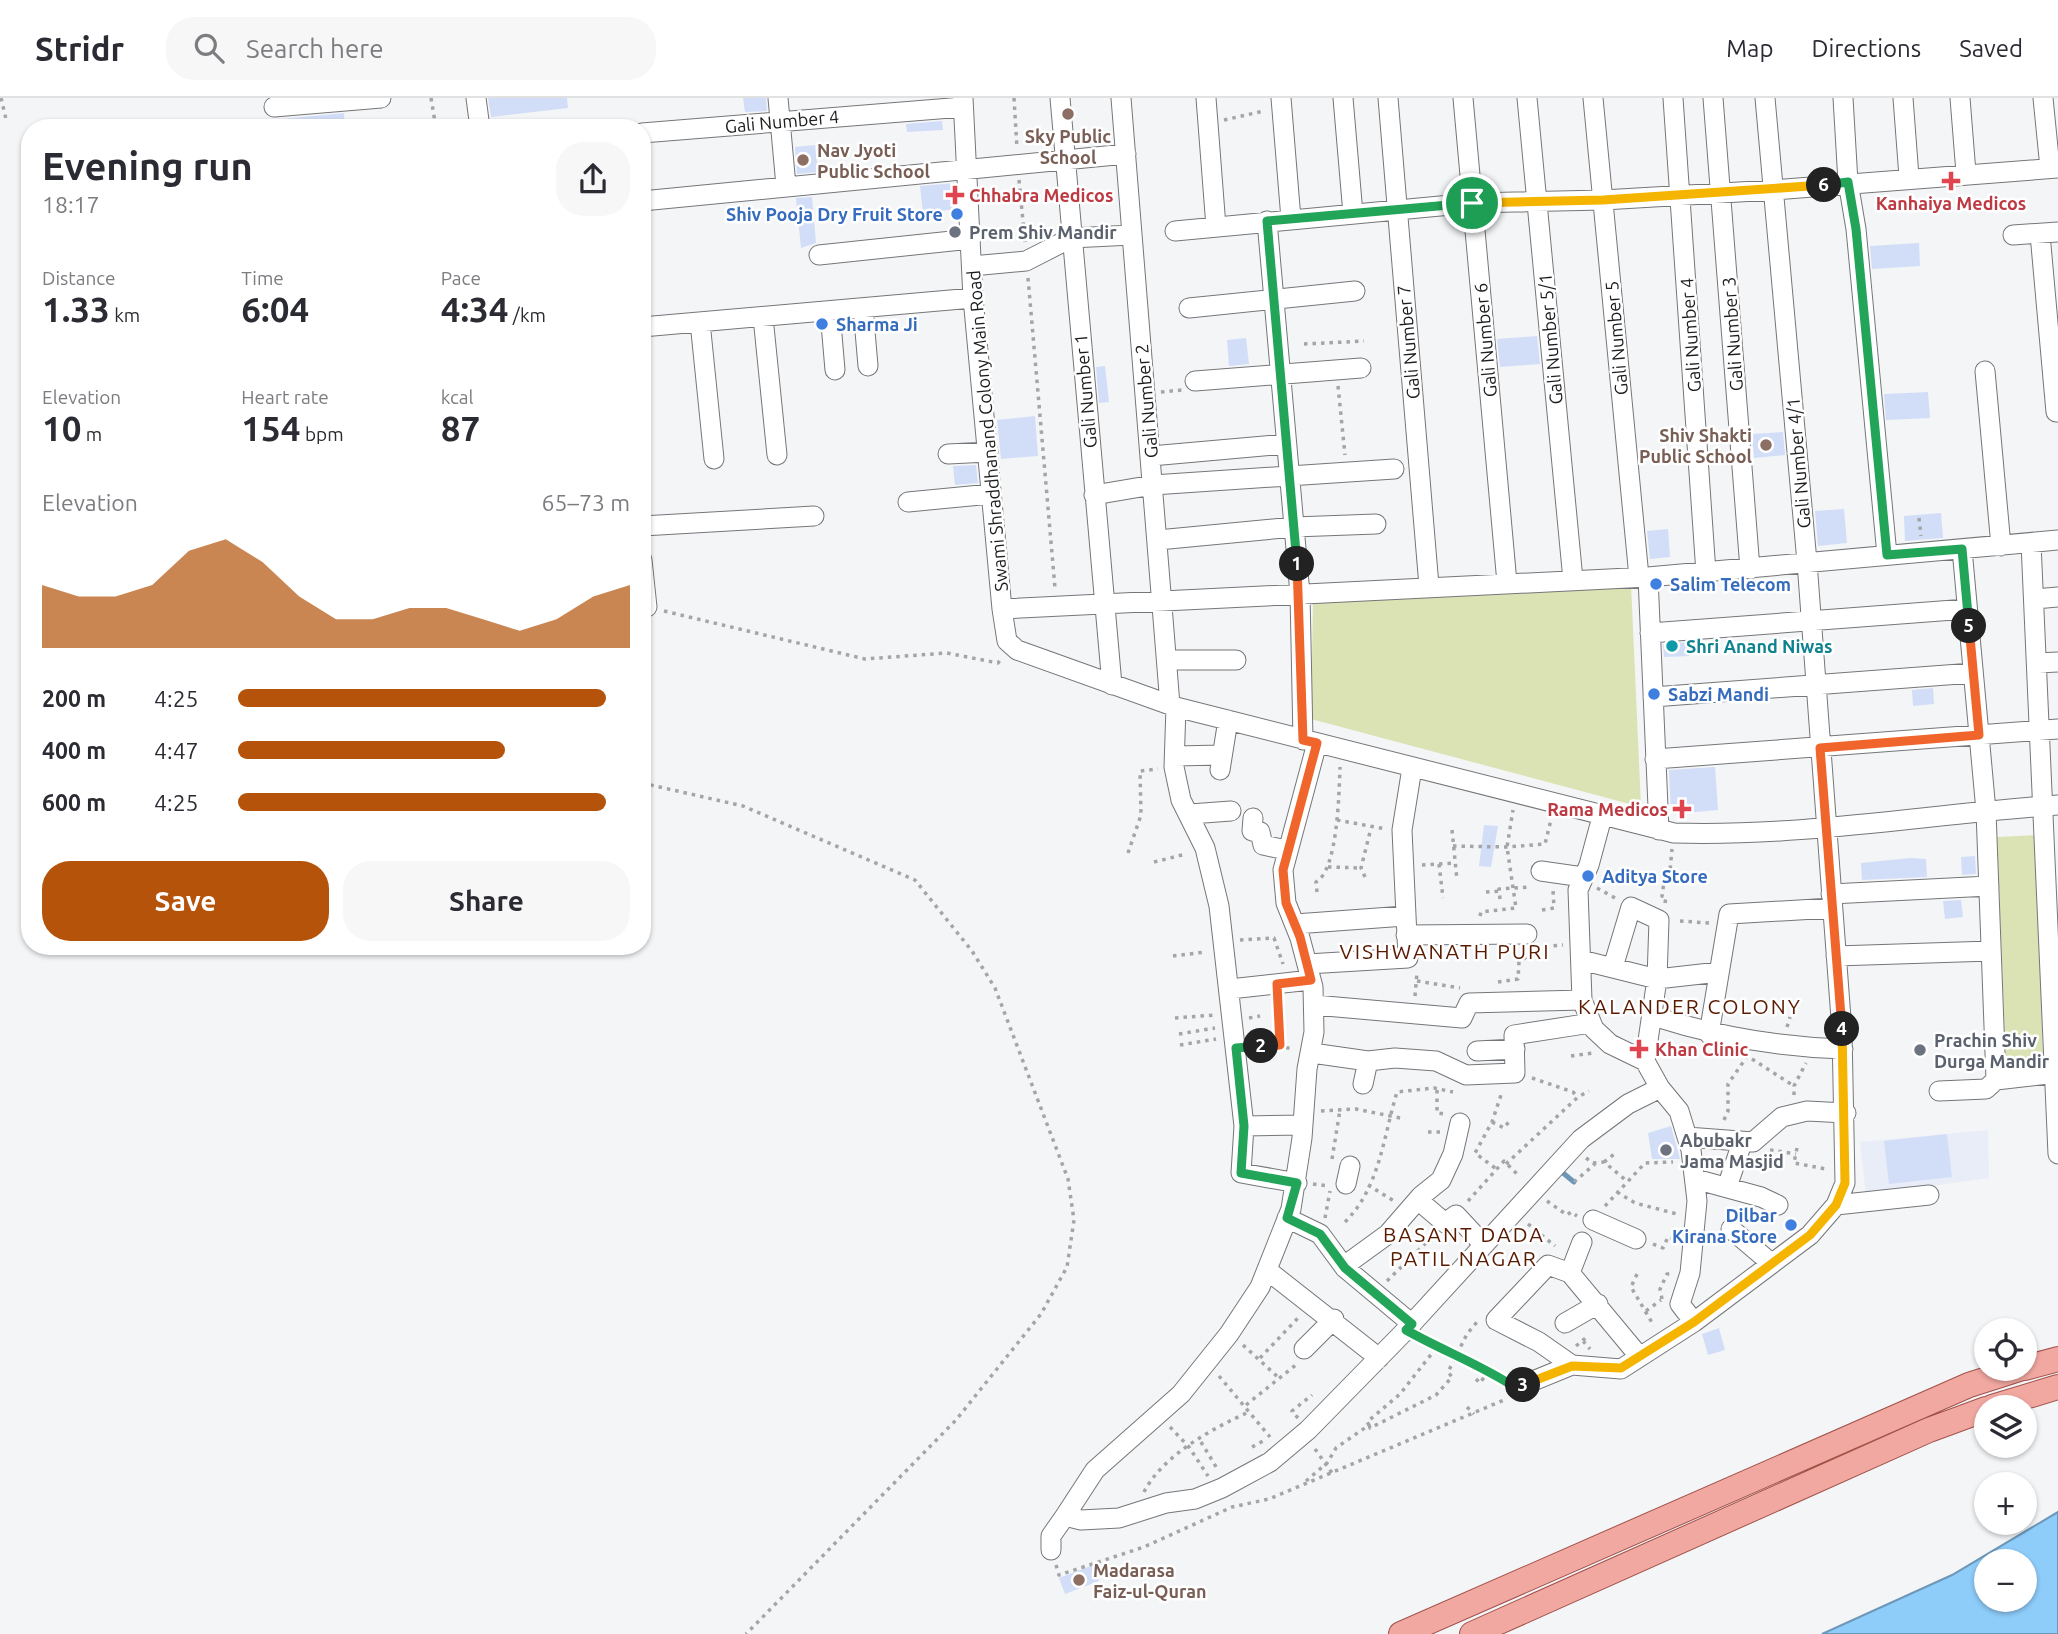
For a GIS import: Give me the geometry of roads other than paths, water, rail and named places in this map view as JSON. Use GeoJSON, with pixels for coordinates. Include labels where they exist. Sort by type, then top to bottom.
{"type":"FeatureCollection","features":[{"type":"Feature","properties":{"kind":"main road"},"geometry":{"type":"LineString","coordinates":[[2037,1365],[2058,1359]]}},
{"type":"Feature","properties":{"kind":"main road"},"geometry":{"type":"LineString","coordinates":[[1401,1634],[1982,1381]]}},
{"type":"Feature","properties":{"kind":"main road"},"geometry":{"type":"LineString","coordinates":[[2032,1395],[2058,1387]]}},
{"type":"Feature","properties":{"kind":"main road"},"geometry":{"type":"LineString","coordinates":[[1472,1634],[1929,1430],[1974,1413]]}},
{"type":"Feature","properties":{"kind":"street"},"geometry":{"type":"LineString","coordinates":[[274,107],[381,98]]}},
{"type":"Feature","properties":{"kind":"street"},"geometry":{"type":"LineString","coordinates":[[476,98],[479,119]]}},
{"type":"Feature","properties":{"kind":"street"},"geometry":{"type":"LineString","coordinates":[[778,98],[786,186]]}},
{"type":"Feature","properties":{"kind":"street","name":"Gali Number 1"},"geometry":{"type":"LineString","coordinates":[[1060,98],[1112,685]]}},
{"type":"Feature","properties":{"kind":"street","name":"Gali Number 2"},"geometry":{"type":"LineString","coordinates":[[1121,98],[1173,706],[1174,762],[1181,800],[1205,848],[1217,892],[1244,1126],[1241,1173],[1297,1183]]}},
{"type":"Feature","properties":{"kind":"street"},"geometry":{"type":"LineString","coordinates":[[1206,98],[1216,227]]}},
{"type":"Feature","properties":{"kind":"street"},"geometry":{"type":"LineString","coordinates":[[1343,98],[1353,214]]}},
{"type":"Feature","properties":{"kind":"street","name":"Gali Number 7"},"geometry":{"type":"LineString","coordinates":[[1388,98],[1429,586]]}},
{"type":"Feature","properties":{"kind":"street","name":"Gali Number 6"},"geometry":{"type":"LineString","coordinates":[[1463,98],[1507,583]]}},
{"type":"Feature","properties":{"kind":"street","name":"Gali Number 5/1"},"geometry":{"type":"LineString","coordinates":[[1527,98],[1573,580]]}},
{"type":"Feature","properties":{"kind":"street","name":"Gali Number 5"},"geometry":{"type":"LineString","coordinates":[[1593,98],[1650,633],[1655,759],[1666,831]]}},
{"type":"Feature","properties":{"kind":"street","name":"Gali Number 4"},"geometry":{"type":"LineString","coordinates":[[1672,98],[1681,194],[1706,573]]}},
{"type":"Feature","properties":{"kind":"street","name":"Gali Number 3"},"geometry":{"type":"LineString","coordinates":[[1713,98],[1749,569]]}},
{"type":"Feature","properties":{"kind":"street","name":"Gali Number 4/1"},"geometry":{"type":"LineString","coordinates":[[1765,98],[1807,562],[1843,1049],[1846,1172],[1845,1183],[1836,1205]]}},
{"type":"Feature","properties":{"kind":"street"},"geometry":{"type":"LineString","coordinates":[[1843,98],[1848,182],[1856,229],[1887,555]]}},
{"type":"Feature","properties":{"kind":"street"},"geometry":{"type":"LineString","coordinates":[[1903,98],[1909,177]]}},
{"type":"Feature","properties":{"kind":"street"},"geometry":{"type":"LineString","coordinates":[[1960,98],[1966,173]]}},
{"type":"Feature","properties":{"kind":"street"},"geometry":{"type":"LineString","coordinates":[[1175,230],[1472,203],[1603,200],[1773,190],[1909,177],[2054,168],[2043,98]]}},
{"type":"Feature","properties":{"kind":"street","name":"Gali Number 4"},"geometry":{"type":"LineString","coordinates":[[651,132],[963,102]]}},
{"type":"Feature","properties":{"kind":"street","name":"Swami Shraddhanand Colony Main Road"},"geometry":{"type":"LineString","coordinates":[[963,102],[973,298],[1005,633],[1012,646],[1041,660],[1112,685]]}},
{"type":"Feature","properties":{"kind":"street"},"geometry":{"type":"LineString","coordinates":[[1282,102],[1291,219]]}},
{"type":"Feature","properties":{"kind":"street"},"geometry":{"type":"LineString","coordinates":[[651,200],[1126,154]]}},
{"type":"Feature","properties":{"kind":"street"},"geometry":{"type":"LineString","coordinates":[[1051,1550],[1051,1536],[1094,1470],[1181,1394],[1229,1334],[1267,1270],[1297,1183],[1307,1069],[1312,1053],[1314,1005],[1309,972],[1284,893],[1292,803],[1310,741],[1300,594],[1267,221]]}},
{"type":"Feature","properties":{"kind":"street"},"geometry":{"type":"LineString","coordinates":[[2013,235],[2049,233],[2058,412]]}},
{"type":"Feature","properties":{"kind":"street"},"geometry":{"type":"LineString","coordinates":[[972,266],[1026,261],[1071,238],[1132,235]]}},
{"type":"Feature","properties":{"kind":"street"},"geometry":{"type":"LineString","coordinates":[[819,255],[971,239]]}},
{"type":"Feature","properties":{"kind":"street"},"geometry":{"type":"LineString","coordinates":[[1189,308],[1354,291]]}},
{"type":"Feature","properties":{"kind":"street"},"geometry":{"type":"LineString","coordinates":[[651,326],[973,298]]}},
{"type":"Feature","properties":{"kind":"street"},"geometry":{"type":"LineString","coordinates":[[863,308],[868,366]]}},
{"type":"Feature","properties":{"kind":"street"},"geometry":{"type":"LineString","coordinates":[[830,312],[835,370]]}},
{"type":"Feature","properties":{"kind":"street"},"geometry":{"type":"LineString","coordinates":[[763,317],[777,455]]}},
{"type":"Feature","properties":{"kind":"street"},"geometry":{"type":"LineString","coordinates":[[700,323],[714,459]]}},
{"type":"Feature","properties":{"kind":"street"},"geometry":{"type":"LineString","coordinates":[[1195,381],[1361,368]]}},
{"type":"Feature","properties":{"kind":"street"},"geometry":{"type":"LineString","coordinates":[[1985,371],[2001,546]]}},
{"type":"Feature","properties":{"kind":"street"},"geometry":{"type":"LineString","coordinates":[[1151,456],[1286,444]]}},
{"type":"Feature","properties":{"kind":"street"},"geometry":{"type":"LineString","coordinates":[[948,454],[988,452]]}},
{"type":"Feature","properties":{"kind":"street"},"geometry":{"type":"LineString","coordinates":[[1094,495],[1153,485],[1394,469]]}},
{"type":"Feature","properties":{"kind":"street"},"geometry":{"type":"LineString","coordinates":[[908,502],[991,494]]}},
{"type":"Feature","properties":{"kind":"street"},"geometry":{"type":"LineString","coordinates":[[651,525],[814,516]]}},
{"type":"Feature","properties":{"kind":"street"},"geometry":{"type":"LineString","coordinates":[[1158,540],[1294,527],[1376,524]]}},
{"type":"Feature","properties":{"kind":"street"},"geometry":{"type":"LineString","coordinates":[[1002,608],[1644,577],[2058,540]]}},
{"type":"Feature","properties":{"kind":"street"},"geometry":{"type":"LineString","coordinates":[[2031,543],[2038,663],[2050,729],[2058,1154]]}},
{"type":"Feature","properties":{"kind":"street"},"geometry":{"type":"LineString","coordinates":[[1962,549],[1986,811],[1996,1080]]}},
{"type":"Feature","properties":{"kind":"street"},"geometry":{"type":"LineString","coordinates":[[2035,599],[2058,597]]}},
{"type":"Feature","properties":{"kind":"street"},"geometry":{"type":"LineString","coordinates":[[1650,633],[1967,609]]}},
{"type":"Feature","properties":{"kind":"street"},"geometry":{"type":"LineString","coordinates":[[1167,660],[1236,660]]}},
{"type":"Feature","properties":{"kind":"street"},"geometry":{"type":"LineString","coordinates":[[2038,663],[2058,662]]}},
{"type":"Feature","properties":{"kind":"street"},"geometry":{"type":"LineString","coordinates":[[1653,697],[1973,673]]}},
{"type":"Feature","properties":{"kind":"street"},"geometry":{"type":"LineString","coordinates":[[1112,685],[1173,706],[1602,817],[1666,831],[1825,828],[2051,805]]}},
{"type":"Feature","properties":{"kind":"street"},"geometry":{"type":"LineString","coordinates":[[1174,762],[1221,762],[1228,720]]}},
{"type":"Feature","properties":{"kind":"street"},"geometry":{"type":"LineString","coordinates":[[1655,759],[2050,729]]}},
{"type":"Feature","properties":{"kind":"street"},"geometry":{"type":"LineString","coordinates":[[1230,989],[1277,984],[1309,972],[1408,958],[1402,830],[1412,768]]}},
{"type":"Feature","properties":{"kind":"street"},"geometry":{"type":"LineString","coordinates":[[1190,814],[1231,811]]}},
{"type":"Feature","properties":{"kind":"street"},"geometry":{"type":"LineString","coordinates":[[1602,817],[1578,890],[1582,1000],[1591,1023],[1610,1044],[1645,1061],[1660,1088],[1679,1111],[1694,1171],[1696,1217],[1689,1280],[1680,1304],[1694,1322]]}},
{"type":"Feature","properties":{"kind":"street"},"geometry":{"type":"LineString","coordinates":[[1253,818],[1252,831],[1262,835],[1263,845],[1286,850]]}},
{"type":"Feature","properties":{"kind":"street"},"geometry":{"type":"LineString","coordinates":[[1541,871],[1582,880]]}},
{"type":"Feature","properties":{"kind":"street"},"geometry":{"type":"LineString","coordinates":[[1709,1034],[1730,914],[1989,886]]}},
{"type":"Feature","properties":{"kind":"street"},"geometry":{"type":"LineString","coordinates":[[1613,967],[1631,907],[1659,920],[1657,979],[1645,1061]]}},
{"type":"Feature","properties":{"kind":"street"},"geometry":{"type":"LineString","coordinates":[[1296,924],[1405,925],[1527,934]]}},
{"type":"Feature","properties":{"kind":"street"},"geometry":{"type":"LineString","coordinates":[[1836,956],[1991,951]]}},
{"type":"Feature","properties":{"kind":"street"},"geometry":{"type":"LineString","coordinates":[[1581,952],[1613,967],[1657,979],[1719,972]]}},
{"type":"Feature","properties":{"kind":"street"},"geometry":{"type":"LineString","coordinates":[[1314,1005],[1462,1018],[1469,1003],[1582,1000]]}},
{"type":"Feature","properties":{"kind":"street"},"geometry":{"type":"LineString","coordinates":[[1653,1016],[1752,1049],[1843,1049]]}},
{"type":"Feature","properties":{"kind":"street"},"geometry":{"type":"LineString","coordinates":[[1312,1053],[1368,1061],[1395,1058],[1436,1061],[1466,1074],[1516,1073],[1514,1035],[1591,1023]]}},
{"type":"Feature","properties":{"kind":"street"},"geometry":{"type":"LineString","coordinates":[[1477,1051],[1515,1049]]}},
{"type":"Feature","properties":{"kind":"street"},"geometry":{"type":"LineString","coordinates":[[1363,1084],[1368,1061]]}},
{"type":"Feature","properties":{"kind":"street"},"geometry":{"type":"LineString","coordinates":[[1939,1091],[1986,1089],[1996,1080],[2056,1073]]}},
{"type":"Feature","properties":{"kind":"street"},"geometry":{"type":"LineString","coordinates":[[1065,1516],[1081,1521],[1136,1513],[1222,1488],[1282,1453],[1409,1327],[1574,1146],[1628,1104],[1660,1088]]}},
{"type":"Feature","properties":{"kind":"street"},"geometry":{"type":"LineString","coordinates":[[1687,1137],[1742,1143],[1760,1138],[1778,1118],[1807,1111],[1846,1113]]}},
{"type":"Feature","properties":{"kind":"street"},"geometry":{"type":"LineString","coordinates":[[1244,1126],[1303,1119]]}},
{"type":"Feature","properties":{"kind":"street"},"geometry":{"type":"LineString","coordinates":[[1344,1266],[1388,1234],[1418,1200],[1441,1180],[1452,1154],[1460,1123]]}},
{"type":"Feature","properties":{"kind":"street"},"geometry":{"type":"LineString","coordinates":[[1727,1187],[1742,1143]]}},
{"type":"Feature","properties":{"kind":"street"},"geometry":{"type":"LineString","coordinates":[[1694,1171],[1727,1187],[1778,1205]]}},
{"type":"Feature","properties":{"kind":"street"},"geometry":{"type":"LineString","coordinates":[[1516,1388],[1572,1366],[1621,1368],[1694,1322],[1810,1235],[1836,1205],[1929,1195]]}},
{"type":"Feature","properties":{"kind":"street"},"geometry":{"type":"LineString","coordinates":[[1418,1200],[1451,1219],[1484,1245]]}},
{"type":"Feature","properties":{"kind":"street"},"geometry":{"type":"LineString","coordinates":[[1287,1218],[1320,1234],[1344,1266],[1375,1291],[1409,1327]]}},
{"type":"Feature","properties":{"kind":"street"},"geometry":{"type":"LineString","coordinates":[[1587,1219],[1636,1239]]}},
{"type":"Feature","properties":{"kind":"street"},"geometry":{"type":"LineString","coordinates":[[1731,1229],[1771,1264]]}},
{"type":"Feature","properties":{"kind":"street"},"geometry":{"type":"LineString","coordinates":[[1572,1366],[1539,1342],[1496,1320],[1545,1276],[1548,1265],[1576,1257],[1598,1304],[1639,1356]]}},
{"type":"Feature","properties":{"kind":"street"},"geometry":{"type":"LineString","coordinates":[[1267,1270],[1334,1319],[1379,1358]]}},
{"type":"Feature","properties":{"kind":"street"},"geometry":{"type":"LineString","coordinates":[[1565,1323],[1598,1304]]}},
{"type":"Feature","properties":{"kind":"street"},"geometry":{"type":"LineString","coordinates":[[1302,1356],[1334,1319]]}},
{"type":"Feature","properties":{"kind":"water"},"geometry":{"type":"Polygon","coordinates":[[[2058,1512],[2058,1634],[1822,1634],[1952,1575],[1974,1562],[1974,1612],[2037,1612],[2037,1549],[1996,1549],[2019,1535],[2037,1535],[2037,1524],[2058,1512]]]}},
{"type":"Feature","properties":{"kind":"waterway"},"geometry":{"type":"LineString","coordinates":[[1557,1168],[1574,1182]]}},
{"type":"Feature","properties":{"kind":"place","name":"Sky Public School"},"geometry":{"type":"Point","coordinates":[1068,114]}},
{"type":"Feature","properties":{"kind":"place","name":"Nav Jyoti Public School"},"geometry":{"type":"Point","coordinates":[803,160]}},
{"type":"Feature","properties":{"kind":"place","name":"Kanhaiya Medicos"},"geometry":{"type":"Point","coordinates":[1951,181]}},
{"type":"Feature","properties":{"kind":"place","name":"Chhabra Medicos"},"geometry":{"type":"Point","coordinates":[955,195]}},
{"type":"Feature","properties":{"kind":"place","name":"Shiv Pooja Dry Fruit Store"},"geometry":{"type":"Point","coordinates":[957,214]}},
{"type":"Feature","properties":{"kind":"place","name":"Prem Shiv Mandir"},"geometry":{"type":"Point","coordinates":[955,232]}},
{"type":"Feature","properties":{"kind":"place","name":"Sharma Ji"},"geometry":{"type":"Point","coordinates":[822,324]}},
{"type":"Feature","properties":{"kind":"place","name":"Shiv Shakti Public School"},"geometry":{"type":"Point","coordinates":[1766,445]}},
{"type":"Feature","properties":{"kind":"place","name":"Salim Telecom"},"geometry":{"type":"Point","coordinates":[1656,584]}},
{"type":"Feature","properties":{"kind":"place","name":"Shri Anand Niwas"},"geometry":{"type":"Point","coordinates":[1672,646]}},
{"type":"Feature","properties":{"kind":"place","name":"Sabzi Mandi"},"geometry":{"type":"Point","coordinates":[1654,694]}},
{"type":"Feature","properties":{"kind":"place","name":"Rama Medicos"},"geometry":{"type":"Point","coordinates":[1682,809]}},
{"type":"Feature","properties":{"kind":"place","name":"Aditya Store"},"geometry":{"type":"Point","coordinates":[1588,876]}},
{"type":"Feature","properties":{"kind":"place","name":"Khan Clinic"},"geometry":{"type":"Point","coordinates":[1639,1049]}},
{"type":"Feature","properties":{"kind":"place","name":"Prachin Shiv Durga Mandir"},"geometry":{"type":"Point","coordinates":[1920,1050]}},
{"type":"Feature","properties":{"kind":"place","name":"Abubakr Jama Masjid"},"geometry":{"type":"Point","coordinates":[1666,1150]}},
{"type":"Feature","properties":{"kind":"place","name":"Dilbar Kirana Store"},"geometry":{"type":"Point","coordinates":[1791,1225]}},
{"type":"Feature","properties":{"kind":"place","name":"Madarasa Faiz-ul-Quran"},"geometry":{"type":"Point","coordinates":[1079,1580]}},
{"type":"Feature","properties":{"kind":"district","name":"VISHWANATH PURI"},"geometry":{"type":"Point","coordinates":[1445,951]}},
{"type":"Feature","properties":{"kind":"district","name":"KALANDER COLONY"},"geometry":{"type":"Point","coordinates":[1690,1006]}},
{"type":"Feature","properties":{"kind":"district","name":"BASANT DADA PATIL NAGAR"},"geometry":{"type":"Point","coordinates":[1464,1246]}}]}
